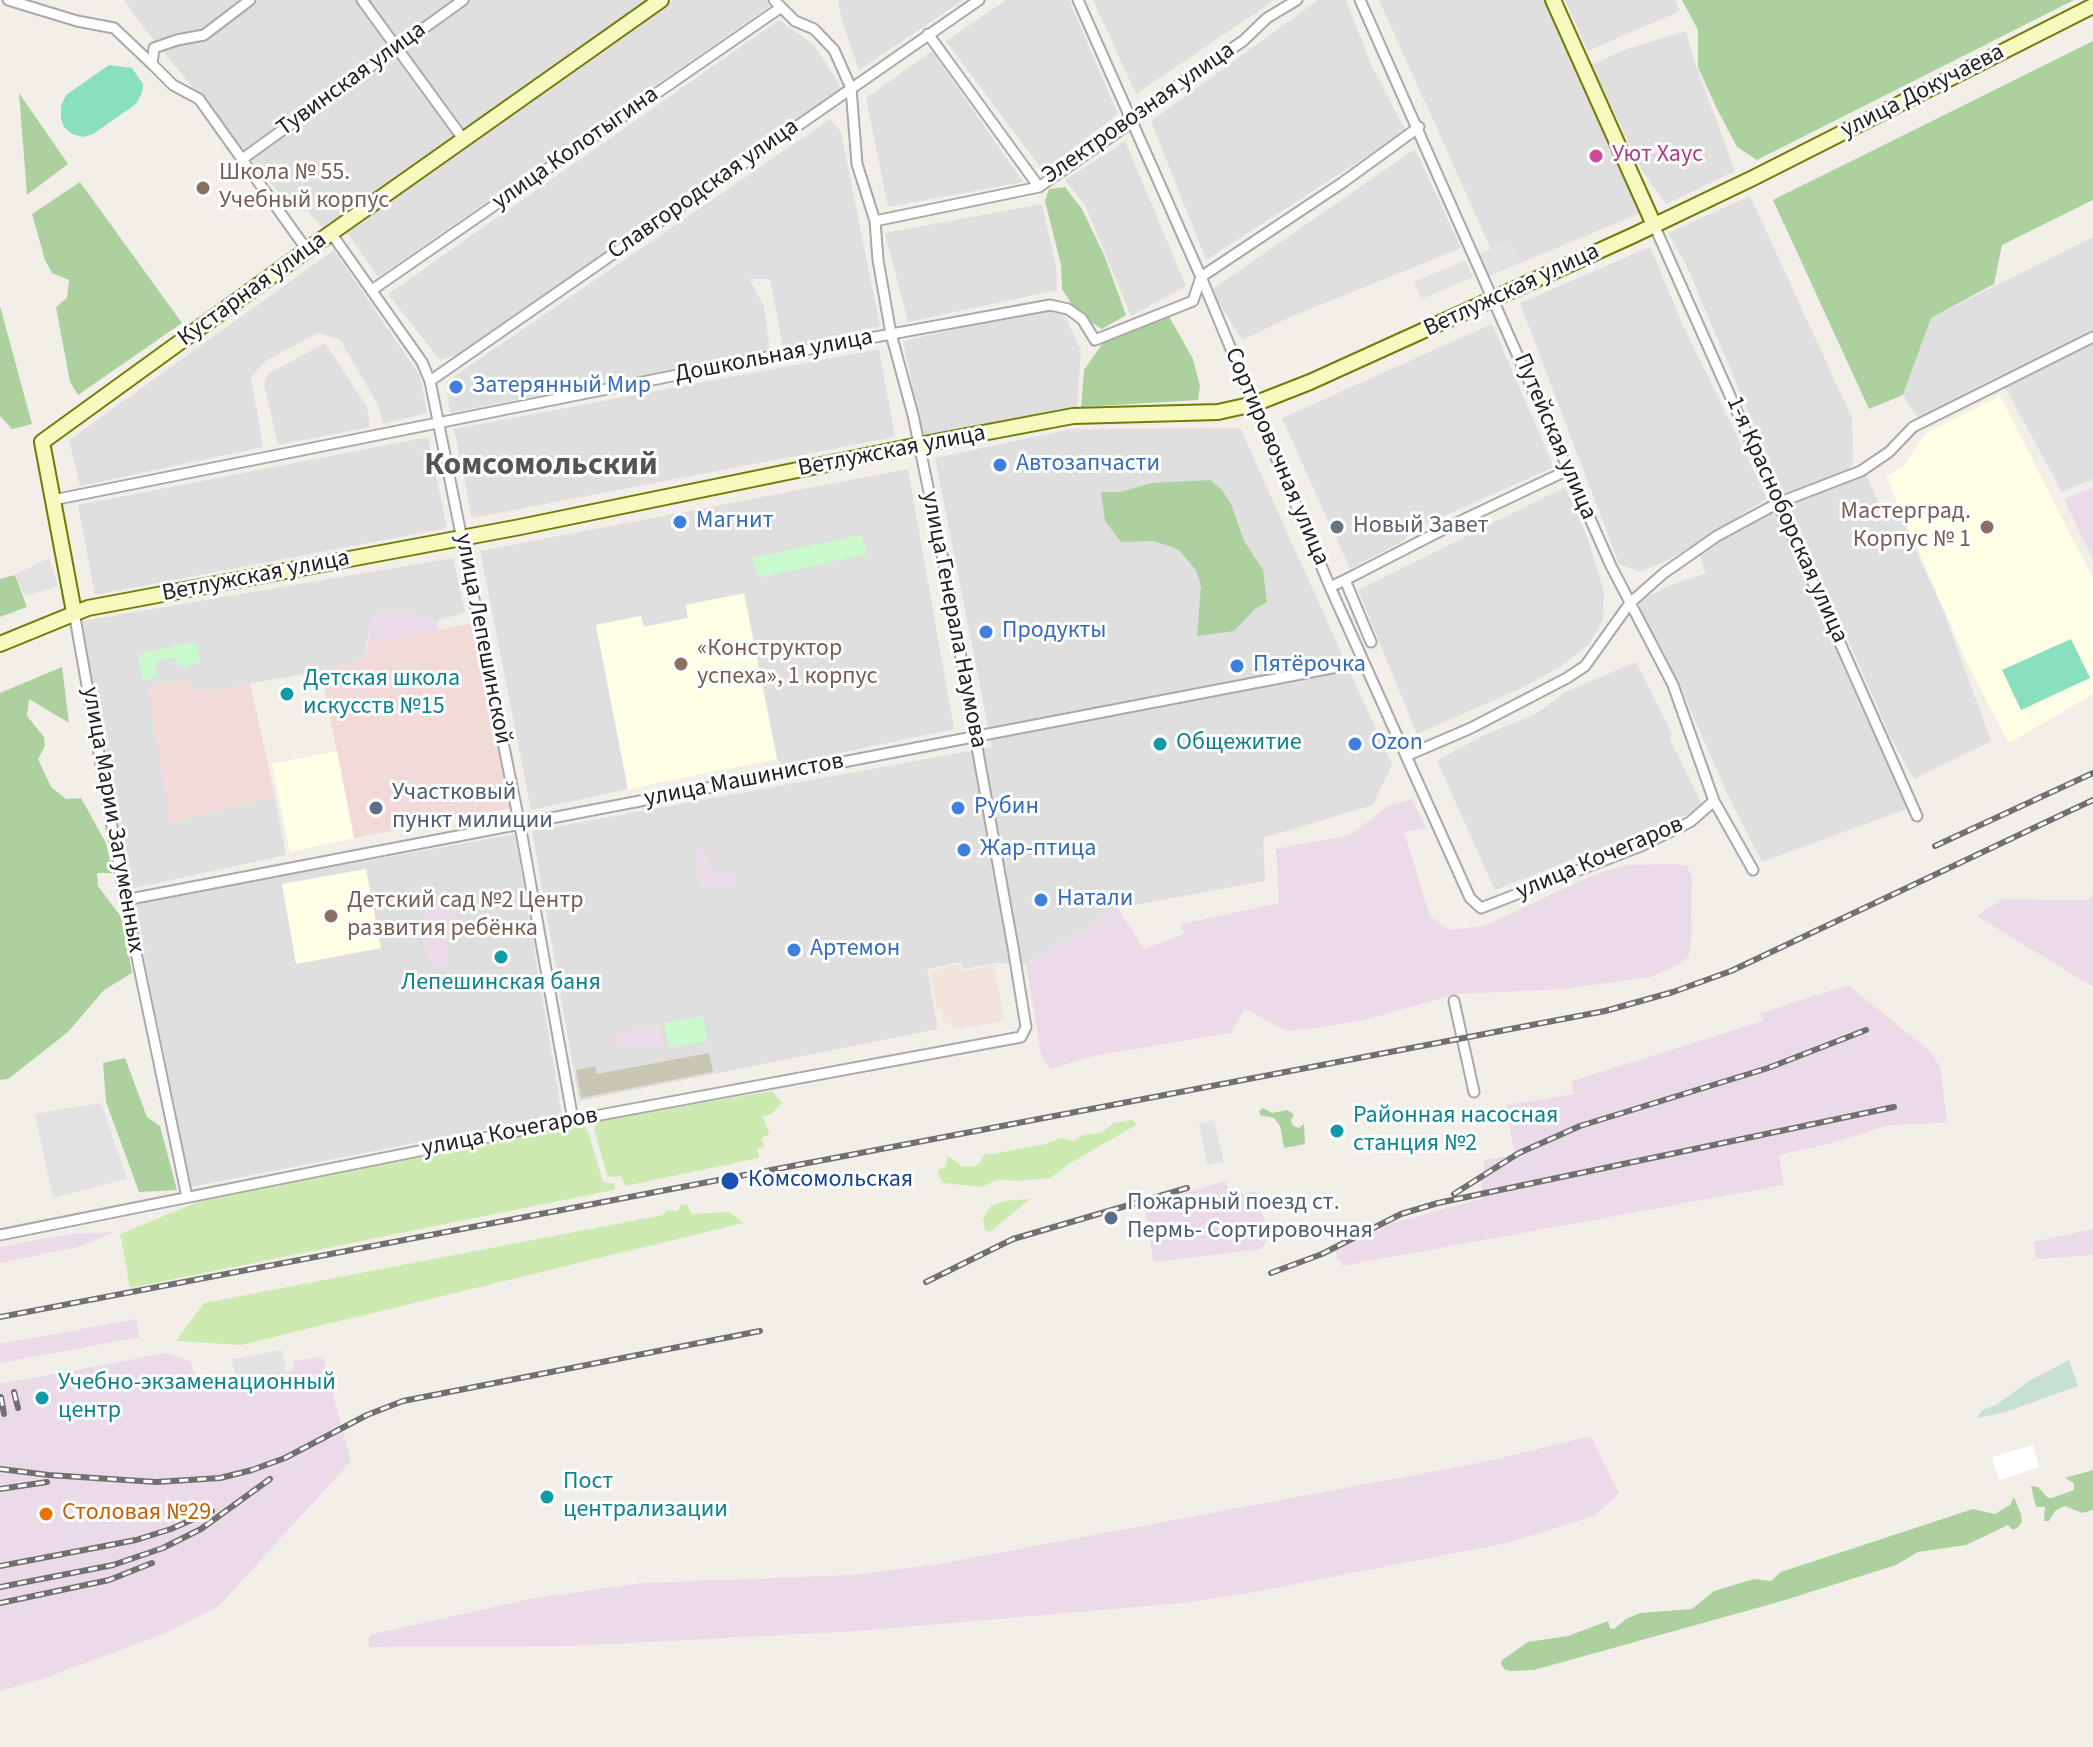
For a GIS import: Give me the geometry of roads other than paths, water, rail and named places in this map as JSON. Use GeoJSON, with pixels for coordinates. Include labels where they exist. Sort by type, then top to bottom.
{"type":"FeatureCollection","features":[{"type":"Feature","properties":{"kind":"main road","name":"Кустарная улица"},"geometry":{"type":"LineString","coordinates":[[42,442],[661,0]]}},
{"type":"Feature","properties":{"kind":"main road"},"geometry":{"type":"LineString","coordinates":[[1553,0],[1654,225]]}},
{"type":"Feature","properties":{"kind":"main road","name":"улица Докучаева"},"geometry":{"type":"LineString","coordinates":[[1753,178],[2093,6]]}},
{"type":"Feature","properties":{"kind":"main road","name":"Ветлужская улица"},"geometry":{"type":"LineString","coordinates":[[0,644],[74,612],[462,538],[919,445],[1073,416],[1218,412],[1254,404],[1495,299],[1753,178]]}},
{"type":"Feature","properties":{"kind":"main road","name":"улица Марии Загуменных"},"geometry":{"type":"LineString","coordinates":[[42,442],[74,612]]}},
{"type":"Feature","properties":{"kind":"street"},"geometry":{"type":"LineString","coordinates":[[8,0],[77,21],[114,28],[173,85],[199,99],[307,250]]}},
{"type":"Feature","properties":{"kind":"street"},"geometry":{"type":"LineString","coordinates":[[152,64],[154,48],[204,35],[250,0]]}},
{"type":"Feature","properties":{"kind":"street"},"geometry":{"type":"LineString","coordinates":[[362,0],[464,140]]}},
{"type":"Feature","properties":{"kind":"street","name":"Тувинская улица"},"geometry":{"type":"LineString","coordinates":[[241,160],[463,0]]}},
{"type":"Feature","properties":{"kind":"street","name":"Славгородская улица"},"geometry":{"type":"LineString","coordinates":[[430,381],[979,0]]}},
{"type":"Feature","properties":{"kind":"street","name":"Сортировочная улица"},"geometry":{"type":"LineString","coordinates":[[1078,0],[1201,277],[1363,662],[1470,898],[1481,908]]}},
{"type":"Feature","properties":{"kind":"street","name":"Электровозная улица"},"geometry":{"type":"LineString","coordinates":[[875,221],[1039,187],[1132,122],[1141,110],[1243,41],[1267,18],[1297,0]]}},
{"type":"Feature","properties":{"kind":"street","name":"Путейская улица"},"geometry":{"type":"LineString","coordinates":[[1360,0],[1419,127],[1611,566],[1673,685],[1714,801],[1753,870]]}},
{"type":"Feature","properties":{"kind":"street","name":"улица Генерала Наумова"},"geometry":{"type":"LineString","coordinates":[[777,4],[795,21],[814,29],[834,50],[851,88],[857,164],[875,221],[878,260],[891,334],[919,445],[975,736],[1026,1027],[1021,1037]]}},
{"type":"Feature","properties":{"kind":"street","name":"улица Колотыгина"},"geometry":{"type":"LineString","coordinates":[[372,290],[777,4]]}},
{"type":"Feature","properties":{"kind":"street"},"geometry":{"type":"LineString","coordinates":[[928,34],[1039,187]]}},
{"type":"Feature","properties":{"kind":"street","name":"Дошкольная улица"},"geometry":{"type":"LineString","coordinates":[[53,500],[777,355],[1050,305],[1068,309],[1082,319],[1095,340],[1193,301],[1201,277],[1342,183],[1419,127]]}},
{"type":"Feature","properties":{"kind":"street","name":"1-я Красноборская улица"},"geometry":{"type":"LineString","coordinates":[[1654,225],[1917,816]]}},
{"type":"Feature","properties":{"kind":"street","name":"улица Лепешинской"},"geometry":{"type":"LineString","coordinates":[[331,233],[422,362],[430,381],[519,824],[573,1120]]}},
{"type":"Feature","properties":{"kind":"street"},"geometry":{"type":"LineString","coordinates":[[1406,756],[1471,728],[1585,666],[1630,603],[1664,573],[1717,536],[1778,503],[1861,471],[1889,452],[1913,427],[2093,337]]}},
{"type":"Feature","properties":{"kind":"street"},"geometry":{"type":"LineString","coordinates":[[1330,587],[1568,470]]}},
{"type":"Feature","properties":{"kind":"street"},"geometry":{"type":"LineString","coordinates":[[1345,580],[1371,642]]}},
{"type":"Feature","properties":{"kind":"street","name":"улица Марии Загуменных"},"geometry":{"type":"LineString","coordinates":[[74,612],[125,900],[187,1197]]}},
{"type":"Feature","properties":{"kind":"street","name":"улица Машинистов"},"geometry":{"type":"LineString","coordinates":[[125,900],[1363,662]]}},
{"type":"Feature","properties":{"kind":"street","name":"улица Кочегаров"},"geometry":{"type":"LineString","coordinates":[[1481,908],[1641,846],[1690,822],[1714,801]]}},
{"type":"Feature","properties":{"kind":"street"},"geometry":{"type":"LineString","coordinates":[[1454,1001],[1474,1092]]}},
{"type":"Feature","properties":{"kind":"street","name":"улица Кочегаров"},"geometry":{"type":"LineString","coordinates":[[0,1235],[573,1120],[1021,1037]]}},
{"type":"Feature","properties":{"kind":"railway"},"geometry":{"type":"LineString","coordinates":[[1935,846],[2093,773]]}},
{"type":"Feature","properties":{"kind":"railway"},"geometry":{"type":"LineString","coordinates":[[0,1317],[1605,1011],[1673,992],[1731,971],[2093,800]]}},
{"type":"Feature","properties":{"kind":"railway"},"geometry":{"type":"LineString","coordinates":[[1454,1194],[1519,1153],[1580,1126],[1768,1068],[1866,1030]]}},
{"type":"Feature","properties":{"kind":"railway"},"geometry":{"type":"LineString","coordinates":[[1271,1273],[1322,1254],[1401,1214],[1438,1203],[1894,1107]]}},
{"type":"Feature","properties":{"kind":"railway"},"geometry":{"type":"LineString","coordinates":[[926,1282],[1013,1239],[1187,1188]]}},
{"type":"Feature","properties":{"kind":"railway"},"geometry":{"type":"LineString","coordinates":[[0,1469],[156,1482],[220,1478],[285,1458],[367,1415],[403,1401],[760,1331]]}},
{"type":"Feature","properties":{"kind":"railway"},"geometry":{"type":"LineString","coordinates":[[14,1392],[18,1408]]}},
{"type":"Feature","properties":{"kind":"railway"},"geometry":{"type":"LineString","coordinates":[[1,1397],[4,1414]]}},
{"type":"Feature","properties":{"kind":"railway"},"geometry":{"type":"LineString","coordinates":[[0,1587],[113,1565],[163,1548],[201,1529],[270,1479]]}},
{"type":"Feature","properties":{"kind":"railway"},"geometry":{"type":"LineString","coordinates":[[0,1489],[47,1482]]}},
{"type":"Feature","properties":{"kind":"railway"},"geometry":{"type":"LineString","coordinates":[[0,1566],[136,1540],[212,1511]]}},
{"type":"Feature","properties":{"kind":"railway"},"geometry":{"type":"LineString","coordinates":[[0,1603],[109,1580],[152,1563]]}},
{"type":"Feature","properties":{"kind":"place","name":"Уют Хаус"},"geometry":{"type":"Point","coordinates":[1596,156]}},
{"type":"Feature","properties":{"kind":"place","name":"Школа № 55. Учебный корпус"},"geometry":{"type":"Point","coordinates":[203,188]}},
{"type":"Feature","properties":{"kind":"place","name":"Затерянный Мир"},"geometry":{"type":"Point","coordinates":[456,387]}},
{"type":"Feature","properties":{"kind":"place","name":"Автозапчасти"},"geometry":{"type":"Point","coordinates":[1000,465]}},
{"type":"Feature","properties":{"kind":"place","name":"Магнит"},"geometry":{"type":"Point","coordinates":[680,522]}},
{"type":"Feature","properties":{"kind":"place","name":"Новый Завет"},"geometry":{"type":"Point","coordinates":[1337,527]}},
{"type":"Feature","properties":{"kind":"place","name":"Мастерград. Корпус № 1"},"geometry":{"type":"Point","coordinates":[1987,527]}},
{"type":"Feature","properties":{"kind":"place","name":"Продукты"},"geometry":{"type":"Point","coordinates":[986,632]}},
{"type":"Feature","properties":{"kind":"place","name":"«Конструктор успеха», 1 корпус"},"geometry":{"type":"Point","coordinates":[681,664]}},
{"type":"Feature","properties":{"kind":"place","name":"Пятёрочка"},"geometry":{"type":"Point","coordinates":[1237,666]}},
{"type":"Feature","properties":{"kind":"place","name":"Детская школа искусств №15"},"geometry":{"type":"Point","coordinates":[287,694]}},
{"type":"Feature","properties":{"kind":"place","name":"Общежитие"},"geometry":{"type":"Point","coordinates":[1160,744]}},
{"type":"Feature","properties":{"kind":"place","name":"Ozon"},"geometry":{"type":"Point","coordinates":[1355,744]}},
{"type":"Feature","properties":{"kind":"place","name":"Участковый пункт милиции"},"geometry":{"type":"Point","coordinates":[376,808]}},
{"type":"Feature","properties":{"kind":"place","name":"Рубин"},"geometry":{"type":"Point","coordinates":[958,808]}},
{"type":"Feature","properties":{"kind":"place","name":"Жар-птица"},"geometry":{"type":"Point","coordinates":[964,850]}},
{"type":"Feature","properties":{"kind":"place","name":"Натали"},"geometry":{"type":"Point","coordinates":[1041,900]}},
{"type":"Feature","properties":{"kind":"place","name":"Детский сад №2 Центр развития ребёнка"},"geometry":{"type":"Point","coordinates":[331,916]}},
{"type":"Feature","properties":{"kind":"place","name":"Артемон"},"geometry":{"type":"Point","coordinates":[794,950]}},
{"type":"Feature","properties":{"kind":"place","name":"Лепешинская баня"},"geometry":{"type":"Point","coordinates":[501,957]}},
{"type":"Feature","properties":{"kind":"place","name":"Районная насосная станция №2"},"geometry":{"type":"Point","coordinates":[1337,1131]}},
{"type":"Feature","properties":{"kind":"place","name":"Комсомольская"},"geometry":{"type":"Point","coordinates":[730,1181]}},
{"type":"Feature","properties":{"kind":"place","name":"Пожарный поезд ст. Пермь- Сортировочная"},"geometry":{"type":"Point","coordinates":[1111,1218]}},
{"type":"Feature","properties":{"kind":"place","name":"Учебно-экзаменационный центр"},"geometry":{"type":"Point","coordinates":[42,1398]}},
{"type":"Feature","properties":{"kind":"place","name":"Пост централизации"},"geometry":{"type":"Point","coordinates":[547,1497]}},
{"type":"Feature","properties":{"kind":"place","name":"Столовая №29"},"geometry":{"type":"Point","coordinates":[46,1514]}},
{"type":"Feature","properties":{"kind":"district","name":"Комсомольский"},"geometry":{"type":"Point","coordinates":[541,467]}}]}
